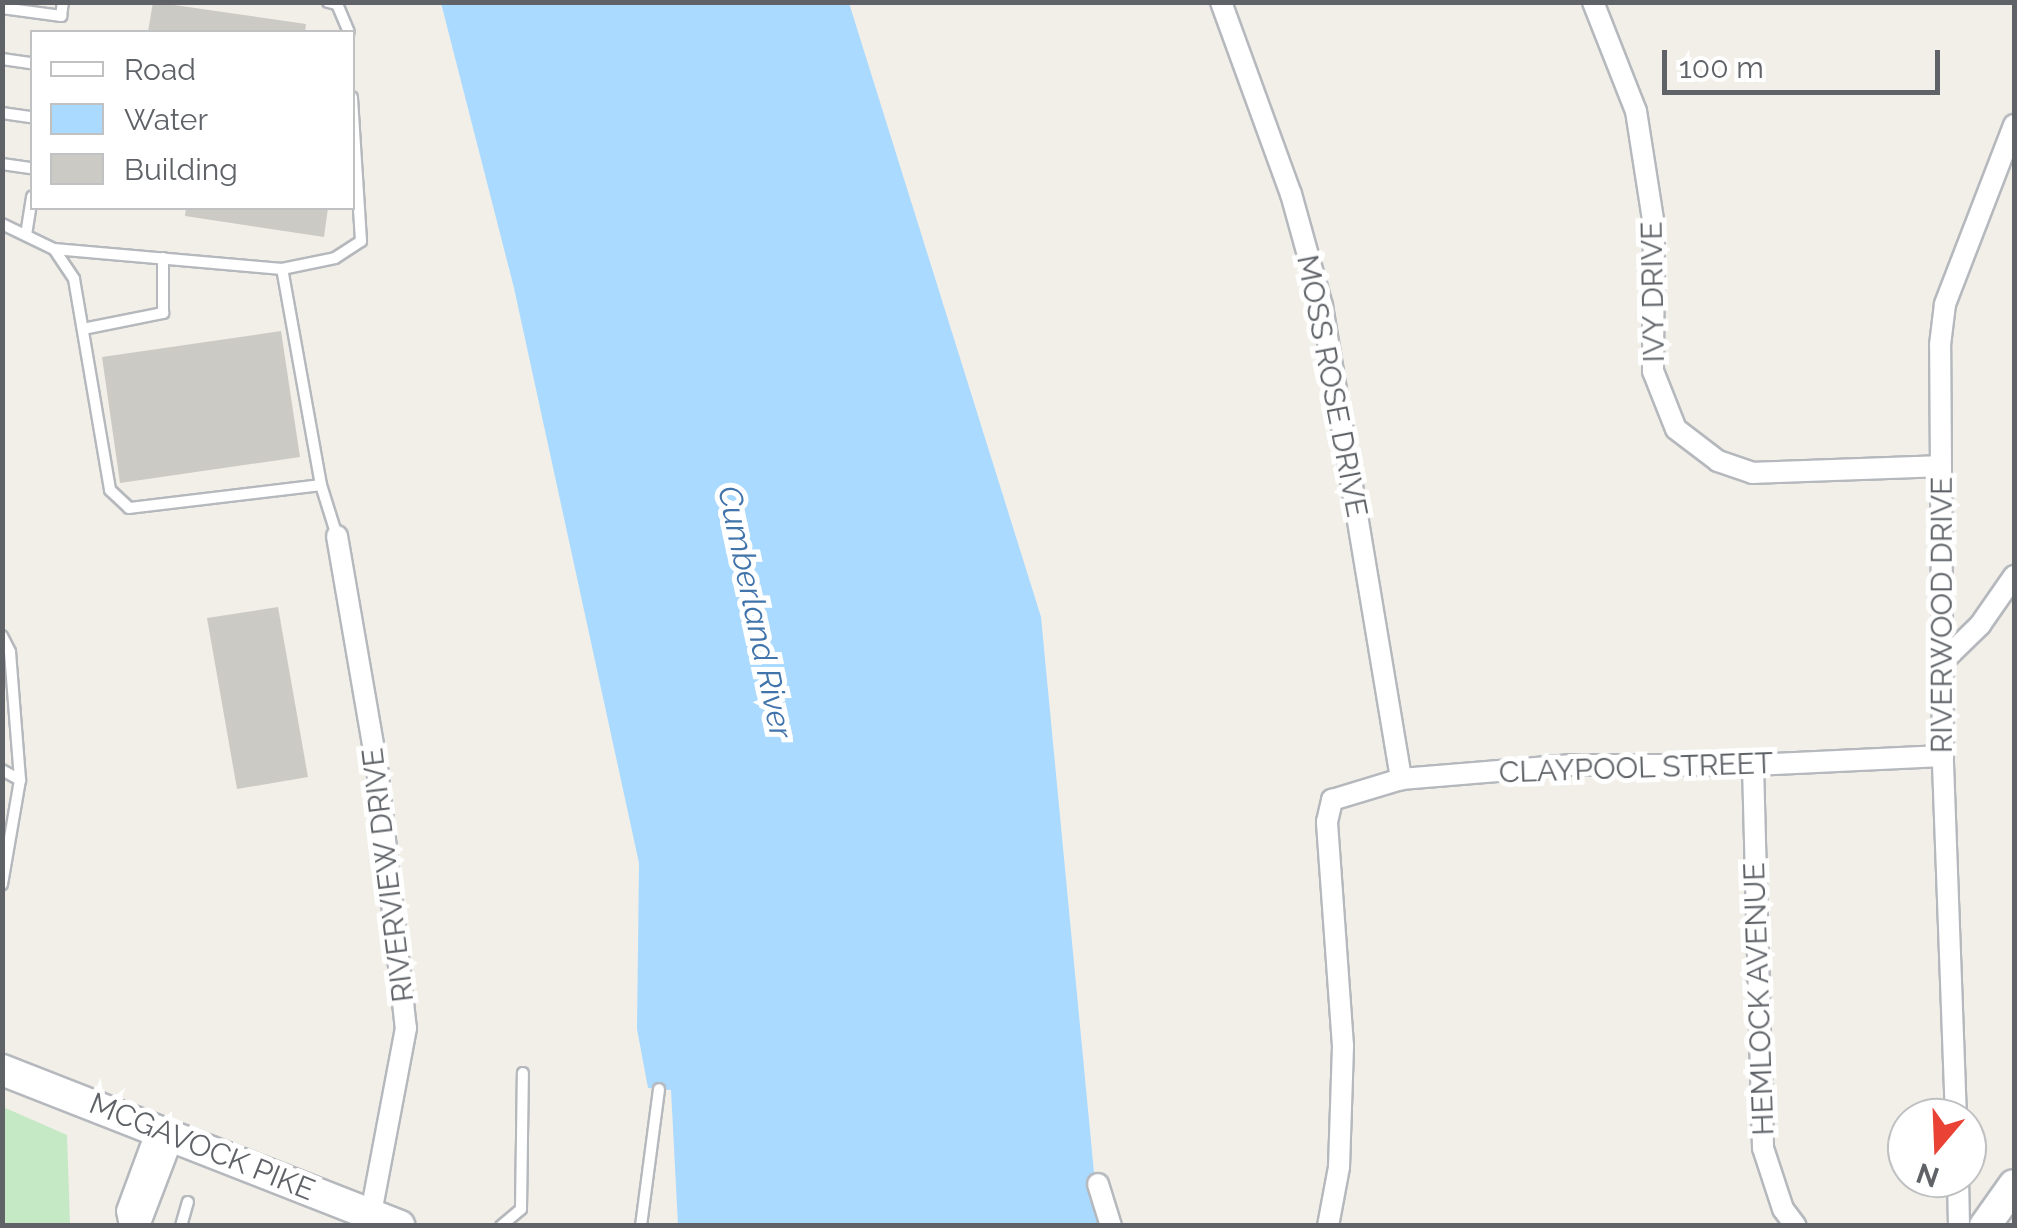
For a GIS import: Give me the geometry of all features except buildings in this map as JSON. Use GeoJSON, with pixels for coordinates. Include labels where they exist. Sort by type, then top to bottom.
{"type":"FeatureCollection","features":[{"type":"Feature","properties":{"kind":"street","name":"MOSS ROSE DRIVE"},"geometry":{"type":"LineString","coordinates":[[1221,2],[1292,194],[1322,306],[1402,780]]}},
{"type":"Feature","properties":{"kind":"street","name":"IVY DRIVE"},"geometry":{"type":"LineString","coordinates":[[1593,2],[1636,110],[1654,226],[1653,370],[1676,429],[1718,461],[1753,473],[1941,466]]}},
{"type":"Feature","properties":{"kind":"street","name":"RIVERWOOD DRIVE"},"geometry":{"type":"LineString","coordinates":[[1955,1098],[1943,756],[1940,346],[1945,304],[2014,125]]}},
{"type":"Feature","properties":{"kind":"street","name":"RIVERVIEW DRIVE"},"geometry":{"type":"LineString","coordinates":[[337,536],[377,767],[406,1028],[371,1214]]}},
{"type":"Feature","properties":{"kind":"street"},"geometry":{"type":"LineString","coordinates":[[1944,661],[1980,625],[2014,576]]}},
{"type":"Feature","properties":{"kind":"street","name":"CLAYPOOL STREET"},"geometry":{"type":"LineString","coordinates":[[1328,1226],[1339,1167],[1343,1046],[1327,822],[1332,800],[1402,780],[1572,765],[1753,764],[1943,756]]}},
{"type":"Feature","properties":{"kind":"street","name":"HEMLOCK AVENUE"},"geometry":{"type":"LineString","coordinates":[[1753,764],[1763,1148],[1783,1209],[1796,1226]]}},
{"type":"Feature","properties":{"kind":"street","name":"MCGAVOCK PIKE"},"geometry":{"type":"LineString","coordinates":[[2,1057],[59,1090]]}},
{"type":"Feature","properties":{"kind":"street","name":"MCGAVOCK PIKE"},"geometry":{"type":"LineString","coordinates":[[2,1070],[400,1226]]}},
{"type":"Feature","properties":{"kind":"street"},"geometry":{"type":"LineString","coordinates":[[132,1226],[127,1211],[165,1134]]}},
{"type":"Feature","properties":{"kind":"street"},"geometry":{"type":"LineString","coordinates":[[1098,1184],[1111,1226]]}},
{"type":"Feature","properties":{"kind":"street"},"geometry":{"type":"LineString","coordinates":[[1986,1226],[2014,1185]]}},
{"type":"Feature","properties":{"kind":"street"},"geometry":{"type":"LineString","coordinates":[[1959,1198],[1960,1226]]}},
{"type":"Feature","properties":{"kind":"lane"},"geometry":{"type":"LineString","coordinates":[[58,30],[63,2]]}},
{"type":"Feature","properties":{"kind":"lane"},"geometry":{"type":"LineString","coordinates":[[330,3],[337,4],[348,30]]}},
{"type":"Feature","properties":{"kind":"lane"},"geometry":{"type":"LineString","coordinates":[[2,8],[61,16]]}},
{"type":"Feature","properties":{"kind":"lane"},"geometry":{"type":"LineString","coordinates":[[2,59],[30,63]]}},
{"type":"Feature","properties":{"kind":"lane"},"geometry":{"type":"LineString","coordinates":[[2,113],[30,117]]}},
{"type":"Feature","properties":{"kind":"lane"},"geometry":{"type":"LineString","coordinates":[[2,224],[54,249],[282,268],[335,258],[361,240],[355,145]]}},
{"type":"Feature","properties":{"kind":"lane"},"geometry":{"type":"LineString","coordinates":[[2,164],[30,168]]}},
{"type":"Feature","properties":{"kind":"lane"},"geometry":{"type":"LineString","coordinates":[[26,236],[30,209]]}},
{"type":"Feature","properties":{"kind":"lane"},"geometry":{"type":"LineString","coordinates":[[54,249],[74,279],[110,490],[129,508],[321,485]]}},
{"type":"Feature","properties":{"kind":"lane"},"geometry":{"type":"LineString","coordinates":[[83,329],[163,313],[162,258]]}},
{"type":"Feature","properties":{"kind":"lane"},"geometry":{"type":"LineString","coordinates":[[282,268],[321,485],[337,536]]}},
{"type":"Feature","properties":{"kind":"lane"},"geometry":{"type":"LineString","coordinates":[[2,636],[10,652],[20,780],[2,884]]}},
{"type":"Feature","properties":{"kind":"lane"},"geometry":{"type":"LineString","coordinates":[[2,770],[20,780]]}},
{"type":"Feature","properties":{"kind":"lane"},"geometry":{"type":"LineString","coordinates":[[501,1226],[521,1209],[524,1073]]}},
{"type":"Feature","properties":{"kind":"lane"},"geometry":{"type":"LineString","coordinates":[[641,1226],[659,1089]]}},
{"type":"Feature","properties":{"kind":"lane"},"geometry":{"type":"LineString","coordinates":[[181,1226],[188,1202]]}},
{"type":"Feature","properties":{"kind":"green space"},"geometry":{"type":"Polygon","coordinates":[[[3,1107],[67,1135],[70,1225],[3,1225],[3,1107]]]}},
{"type":"Feature","properties":{"kind":"water","name":"Cumberland River"},"geometry":{"type":"Polygon","coordinates":[[[441,3],[849,3],[1041,617],[1099,1225],[678,1225],[671,1090],[648,1088],[637,1029],[639,863],[514,288],[441,3]]]}}]}
